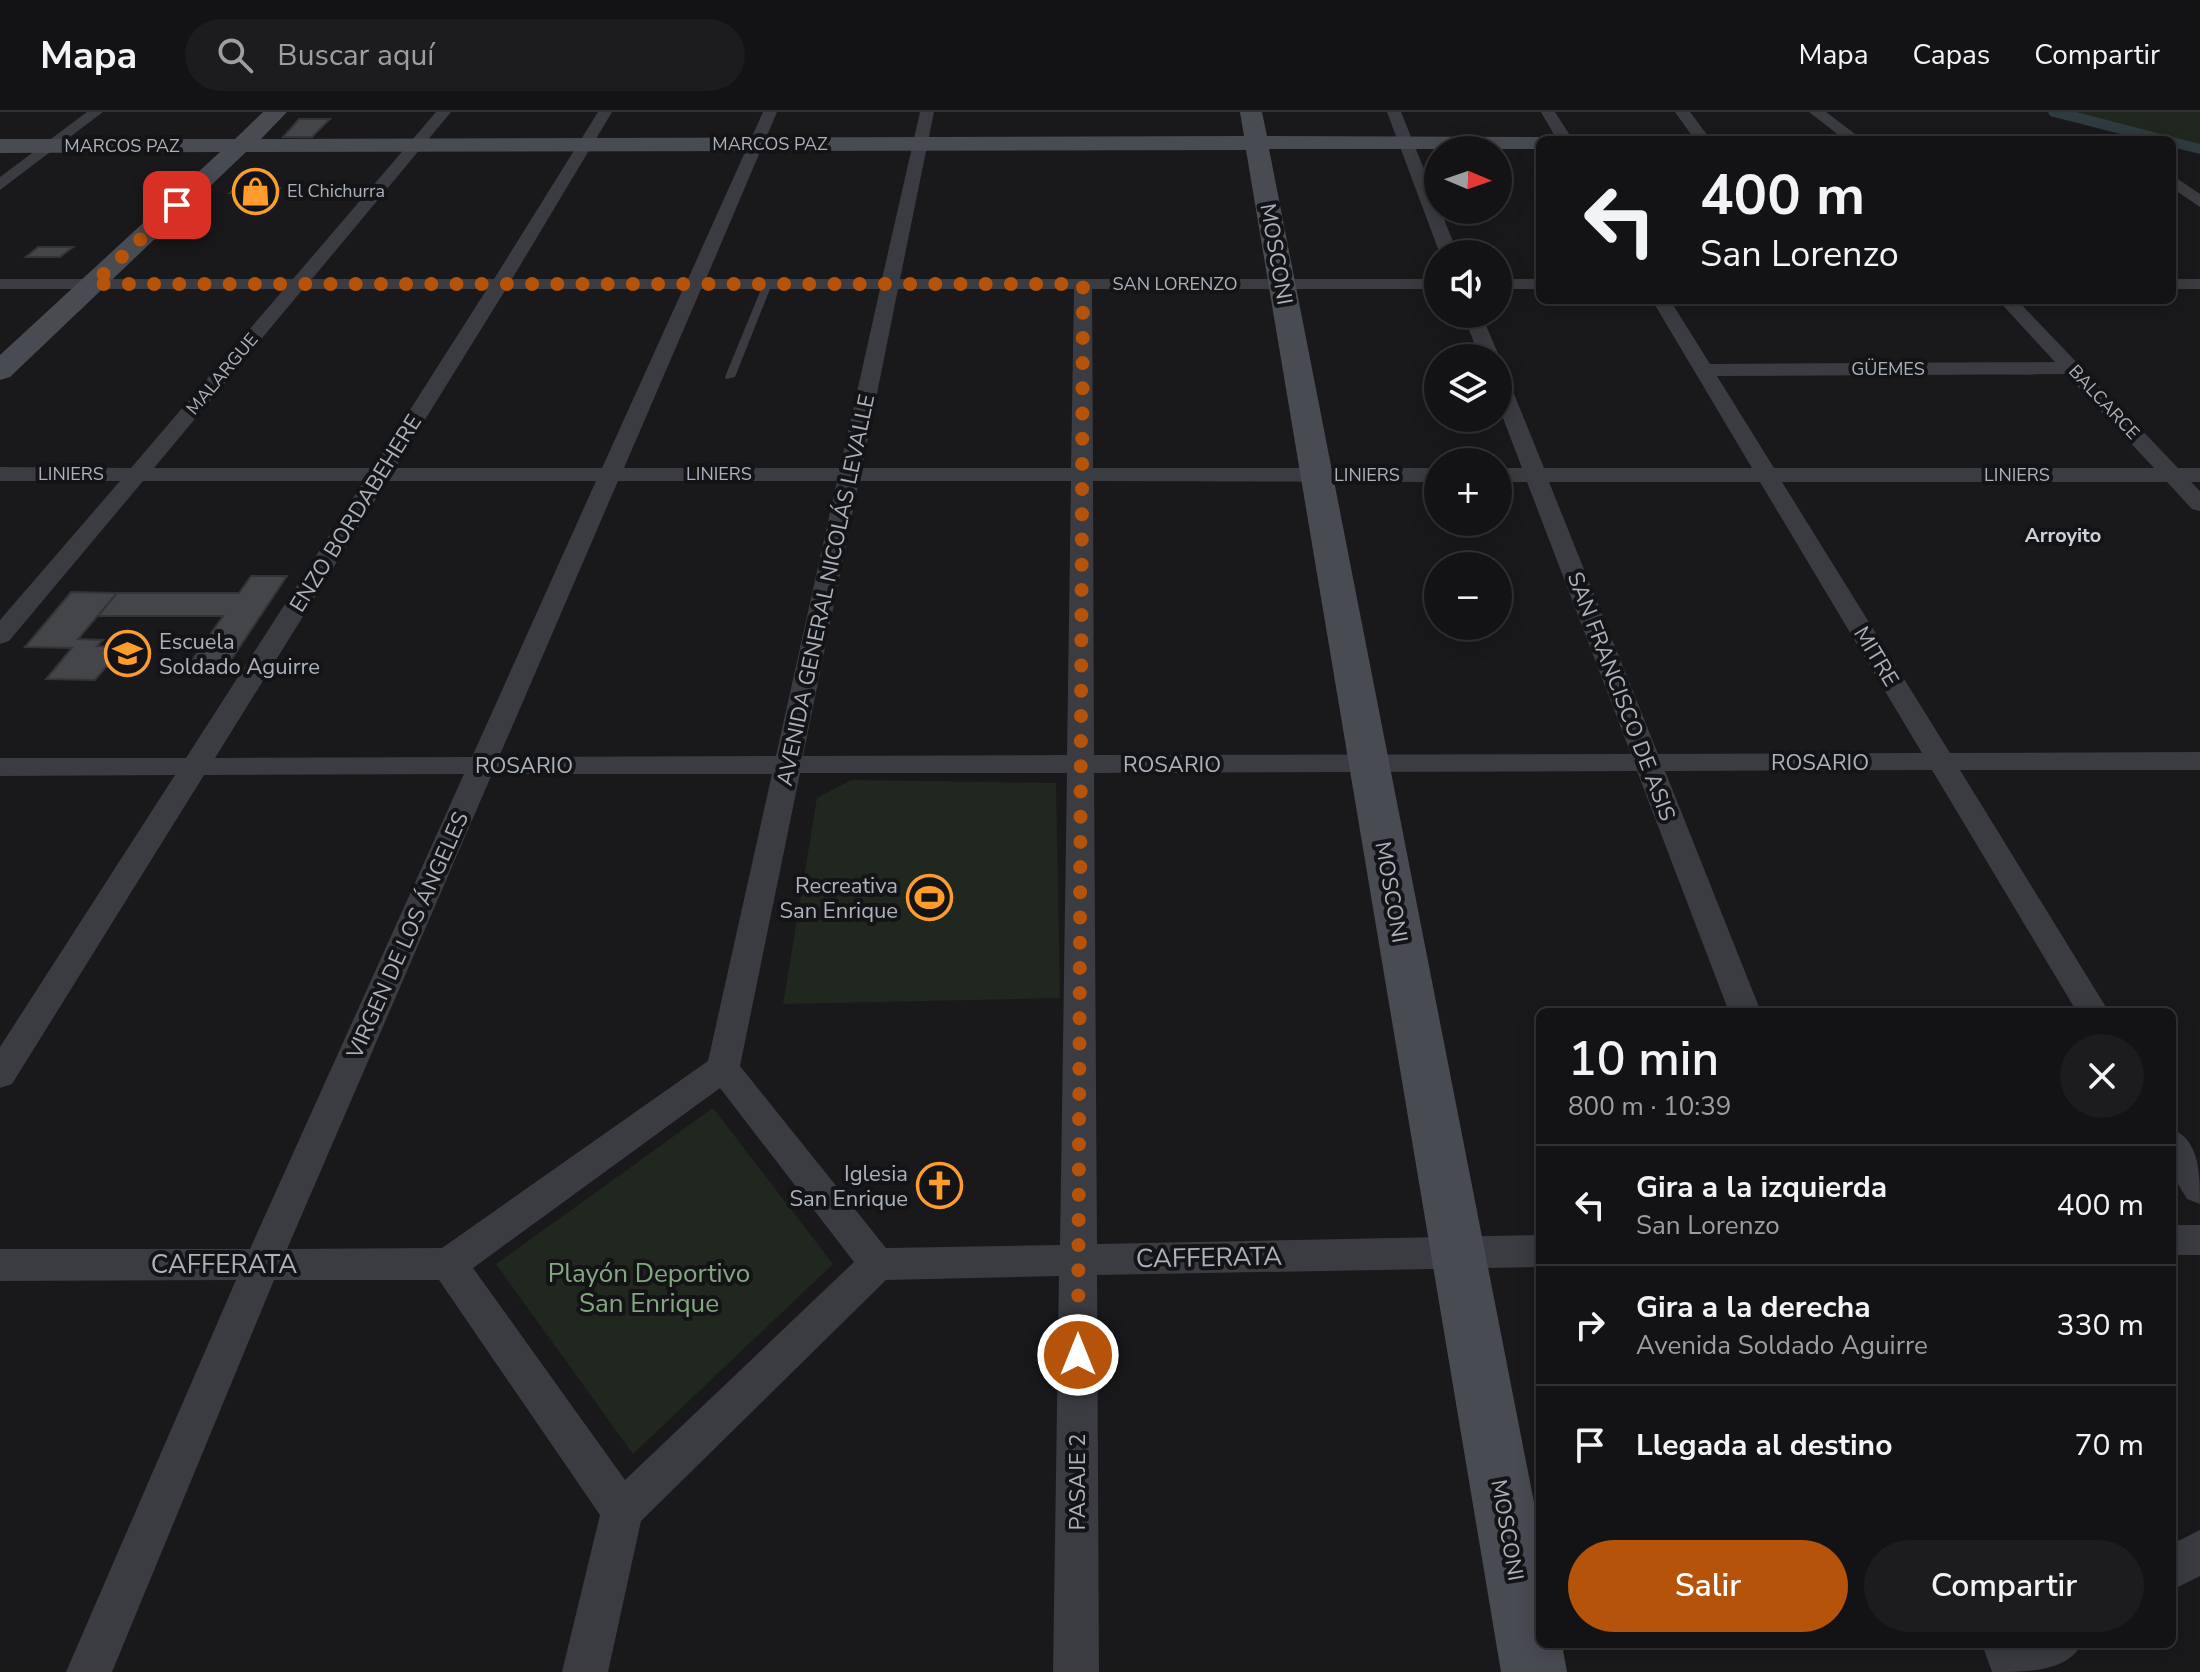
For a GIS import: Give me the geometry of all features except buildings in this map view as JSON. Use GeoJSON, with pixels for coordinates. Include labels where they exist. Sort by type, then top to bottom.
{"type":"FeatureCollection","features":[{"type":"Feature","properties":{"kind":"street"},"geometry":{"type":"LineString","coordinates":[[0,185],[96,112]]}},
{"type":"Feature","properties":{"kind":"street"},"geometry":{"type":"LineString","coordinates":[[231,146],[259,112]]}},
{"type":"Feature","properties":{"kind":"street"},"geometry":{"type":"LineString","coordinates":[[0,371],[82,284],[231,146],[276,112]]}},
{"type":"Feature","properties":{"kind":"street","name":"MALARGUE"},"geometry":{"type":"LineString","coordinates":[[0,636],[444,112]]}},
{"type":"Feature","properties":{"kind":"street","name":"ENZO BORDABEHERE"},"geometry":{"type":"LineString","coordinates":[[0,1075],[500,284],[605,112]]}},
{"type":"Feature","properties":{"kind":"street","name":"VIRGEN DE LOS ÁNGELES"},"geometry":{"type":"LineString","coordinates":[[89,1672],[262,1264],[770,112]]}},
{"type":"Feature","properties":{"kind":"street","name":"AVENIDA GENERAL NICOLÁS LEVALLE"},"geometry":{"type":"LineString","coordinates":[[723,1068],[927,112]]}},
{"type":"Feature","properties":{"kind":"street","name":"MOSCONI"},"geometry":{"type":"LineString","coordinates":[[1251,112],[1534,1672]]}},
{"type":"Feature","properties":{"kind":"street"},"geometry":{"type":"LineString","coordinates":[[1394,112],[1444,240]]}},
{"type":"Feature","properties":{"kind":"street"},"geometry":{"type":"LineString","coordinates":[[1548,112],[1563,136]]}},
{"type":"Feature","properties":{"kind":"street"},"geometry":{"type":"LineString","coordinates":[[1682,112],[1700,136]]}},
{"type":"Feature","properties":{"kind":"street"},"geometry":{"type":"LineString","coordinates":[[1816,112],[1849,136]]}},
{"type":"Feature","properties":{"kind":"street","name":"MARCOS PAZ"},"geometry":{"type":"LineString","coordinates":[[0,146],[1536,142]]}},
{"type":"Feature","properties":{"kind":"street"},"geometry":{"type":"LineString","coordinates":[[2185,186],[2200,202]]}},
{"type":"Feature","properties":{"kind":"street","name":"SAN LORENZO"},"geometry":{"type":"LineString","coordinates":[[0,284],[1424,284]]}},
{"type":"Feature","properties":{"kind":"street"},"geometry":{"type":"LineString","coordinates":[[0,349],[82,284]]}},
{"type":"Feature","properties":{"kind":"street","name":"PASAJE 2"},"geometry":{"type":"LineString","coordinates":[[1076,1672],[1083,284]]}},
{"type":"Feature","properties":{"kind":"street"},"geometry":{"type":"LineString","coordinates":[[1512,284],[1536,284]]}},
{"type":"Feature","properties":{"kind":"street"},"geometry":{"type":"LineString","coordinates":[[2176,284],[2200,284]]}},
{"type":"Feature","properties":{"kind":"street","name":"MITRE"},"geometry":{"type":"LineString","coordinates":[[1663,304],[2091,1008]]}},
{"type":"Feature","properties":{"kind":"street","name":"BALCARCE"},"geometry":{"type":"LineString","coordinates":[[2011,304],[2200,504]]}},
{"type":"Feature","properties":{"kind":"street","name":"GÜEMES"},"geometry":{"type":"LineString","coordinates":[[1704,370],[2071,368]]}},
{"type":"Feature","properties":{"kind":"street","name":"SAN FRANCISCO DE ASIS"},"geometry":{"type":"LineString","coordinates":[[1512,415],[1743,1008]]}},
{"type":"Feature","properties":{"kind":"street","name":"LINIERS"},"geometry":{"type":"LineString","coordinates":[[0,474],[1424,475]]}},
{"type":"Feature","properties":{"kind":"street","name":"LINIERS"},"geometry":{"type":"LineString","coordinates":[[1512,475],[2200,475]]}},
{"type":"Feature","properties":{"kind":"street","name":"ROSARIO"},"geometry":{"type":"LineString","coordinates":[[0,767],[2200,761]]}},
{"type":"Feature","properties":{"kind":"street"},"geometry":{"type":"LineString","coordinates":[[585,1672],[622,1511],[877,1264],[723,1068],[449,1264],[622,1511]]}},
{"type":"Feature","properties":{"kind":"street"},"geometry":{"type":"LineString","coordinates":[[2176,1150],[2200,1189]]}},
{"type":"Feature","properties":{"kind":"street"},"geometry":{"type":"LineString","coordinates":[[2176,1240],[2200,1240]]}},
{"type":"Feature","properties":{"kind":"street","name":"CAFFERATA"},"geometry":{"type":"LineString","coordinates":[[877,1264],[1536,1251]]}},
{"type":"Feature","properties":{"kind":"street","name":"CAFFERATA"},"geometry":{"type":"LineString","coordinates":[[0,1265],[449,1264]]}},
{"type":"Feature","properties":{"kind":"street"},"geometry":{"type":"LineString","coordinates":[[2176,1566],[2200,1551]]}},
{"type":"Feature","properties":{"kind":"street"},"geometry":{"type":"LineString","coordinates":[[2006,1648],[2017,1672],[2054,1648]]}},
{"type":"Feature","properties":{"kind":"lane"},"geometry":{"type":"LineString","coordinates":[[730,377],[767,284]]}},
{"type":"Feature","properties":{"kind":"green space"},"geometry":{"type":"Polygon","coordinates":[[[2050,112],[2200,112],[2200,150],[2176,144],[2176,136],[2145,136],[2050,112]]]}},
{"type":"Feature","properties":{"kind":"green space","name":"Recreativa San Enrique"},"geometry":{"type":"Polygon","coordinates":[[[851,780],[1056,783],[1060,998],[783,1004],[817,798],[851,780]]]}},
{"type":"Feature","properties":{"kind":"green space","name":"Playón Deportivo San Enrique"},"geometry":{"type":"Polygon","coordinates":[[[713,1108],[833,1264],[633,1454],[496,1264],[713,1108]]]}},
{"type":"Feature","properties":{"kind":"waterway"},"geometry":{"type":"LineString","coordinates":[[2056,112],[2149,136]]}},
{"type":"Feature","properties":{"kind":"waterway"},"geometry":{"type":"LineString","coordinates":[[2176,143],[2200,149]]}},
{"type":"Feature","properties":{"kind":"place","name":"El Chichurra"},"geometry":{"type":"Point","coordinates":[256,191]}},
{"type":"Feature","properties":{"kind":"place","name":"Escuela Soldado Aguirre"},"geometry":{"type":"Point","coordinates":[128,654]}},
{"type":"Feature","properties":{"kind":"place","name":"Recreativa San Enrique"},"geometry":{"type":"Point","coordinates":[929,898]}},
{"type":"Feature","properties":{"kind":"place","name":"Iglesia San Enrique"},"geometry":{"type":"Point","coordinates":[939,1186]}},
{"type":"Feature","properties":{"kind":"district","name":"Arroyito"},"geometry":{"type":"Point","coordinates":[2063,535]}},
{"type":"Feature","properties":{"kind":"route"},"geometry":{"type":"LineString","coordinates":[[177,205],[93,284],[1083,284],[1078,1355]]}}]}
